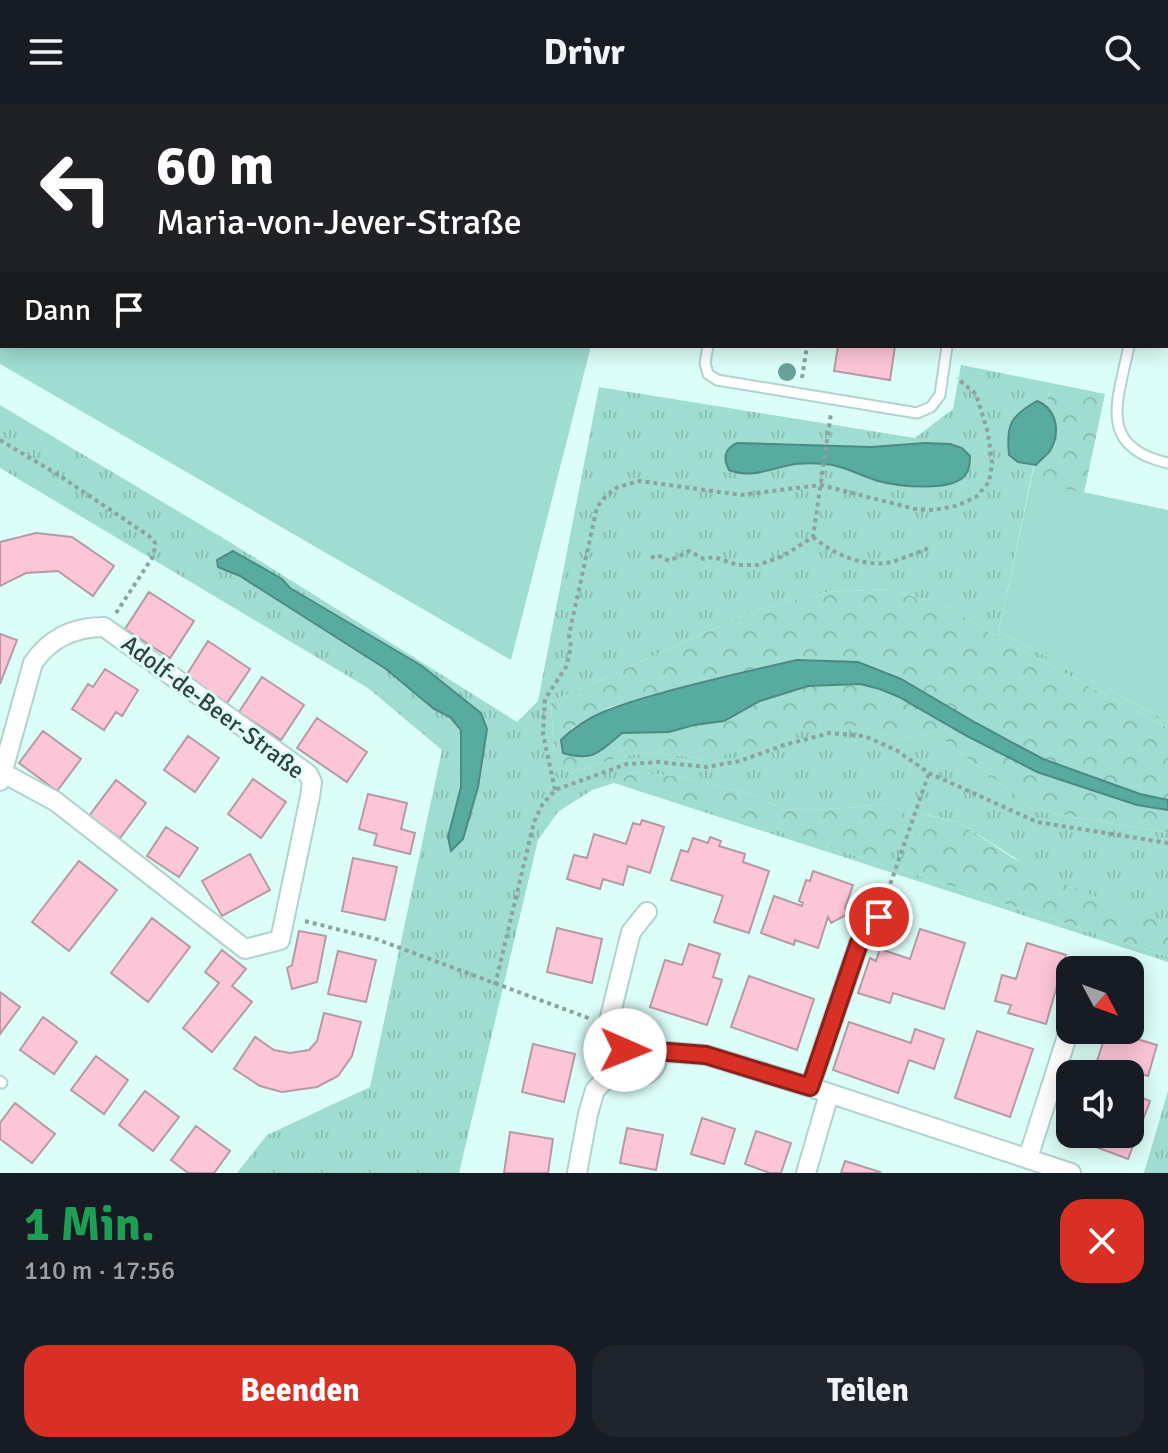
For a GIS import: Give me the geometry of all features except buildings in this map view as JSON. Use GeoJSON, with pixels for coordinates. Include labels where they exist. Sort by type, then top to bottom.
{"type":"FeatureCollection","features":[{"type":"Feature","properties":{"kind":"street","name":"Adolf-de-Beer-Straße"},"geometry":{"type":"LineString","coordinates":[[104,627],[308,774],[312,782],[310,797],[280,940],[245,949],[55,801],[1,777],[33,663],[41,650],[76,629],[104,627]]}},
{"type":"Feature","properties":{"kind":"street"},"geometry":{"type":"LineString","coordinates":[[623,1061],[628,1072],[640,1076],[655,1068],[658,1056],[649,1043],[638,1041],[608,1025],[631,932],[647,912]]}},
{"type":"Feature","properties":{"kind":"street"},"geometry":{"type":"LineString","coordinates":[[810,1087],[859,943],[879,917]]}},
{"type":"Feature","properties":{"kind":"street"},"geometry":{"type":"LineString","coordinates":[[577,1173],[595,1090],[623,1061],[625,1050],[638,1041]]}},
{"type":"Feature","properties":{"kind":"street"},"geometry":{"type":"LineString","coordinates":[[1028,1158],[1065,1044]]}},
{"type":"Feature","properties":{"kind":"street"},"geometry":{"type":"LineString","coordinates":[[656,1051],[706,1055],[1028,1158],[1063,1172]]}},
{"type":"Feature","properties":{"kind":"street"},"geometry":{"type":"LineString","coordinates":[[806,1173],[829,1094]]}},
{"type":"Feature","properties":{"kind":"lane"},"geometry":{"type":"LineString","coordinates":[[708,348],[705,363],[708,374],[717,380],[917,413],[931,407],[940,395],[947,348]]}},
{"type":"Feature","properties":{"kind":"lane"},"geometry":{"type":"LineString","coordinates":[[1129,348],[1118,400],[1117,426],[1128,445],[1149,459],[1168,463]]}},
{"type":"Feature","properties":{"kind":"path"},"geometry":{"type":"LineString","coordinates":[[799,393],[807,348]]}},
{"type":"Feature","properties":{"kind":"path"},"geometry":{"type":"LineString","coordinates":[[555,790],[543,734],[545,699],[566,667],[571,647],[569,635],[597,507],[606,496],[618,487],[640,481],[741,495],[821,485],[915,509],[956,506],[976,497],[989,482],[992,463],[988,433],[976,394],[964,382],[943,374]]}},
{"type":"Feature","properties":{"kind":"path"},"geometry":{"type":"LineString","coordinates":[[651,558],[657,555],[669,561],[689,551],[704,559],[714,557],[738,565],[758,565],[783,556],[813,537],[828,435]]}},
{"type":"Feature","properties":{"kind":"path"},"geometry":{"type":"LineString","coordinates":[[0,440],[72,484],[155,543],[154,555],[104,627]]}},
{"type":"Feature","properties":{"kind":"path"},"geometry":{"type":"LineString","coordinates":[[813,537],[827,549],[876,564],[891,562],[929,548]]}},
{"type":"Feature","properties":{"kind":"path"},"geometry":{"type":"LineString","coordinates":[[495,985],[534,822],[542,805],[555,790],[627,764],[659,762],[706,767],[740,761],[830,733],[864,736],[896,750],[929,773],[1037,822],[1168,843]]}},
{"type":"Feature","properties":{"kind":"path"},"geometry":{"type":"LineString","coordinates":[[879,917],[929,773]]}},
{"type":"Feature","properties":{"kind":"path"},"geometry":{"type":"LineString","coordinates":[[286,916],[376,939],[608,1025]]}},
{"type":"Feature","properties":{"kind":"green space"},"geometry":{"type":"Polygon","coordinates":[[[0,348],[590,348],[511,660],[0,364],[0,348]]]}},
{"type":"Feature","properties":{"kind":"green space"},"geometry":{"type":"Polygon","coordinates":[[[961,365],[1051,383],[999,631],[1168,721],[1168,728],[996,637],[952,609],[891,589],[825,592],[753,611],[551,702],[554,753],[570,773],[627,755],[656,753],[706,759],[829,723],[867,728],[900,740],[933,732],[1034,810],[1168,833],[1168,925],[1042,875],[958,822],[923,814],[902,870],[1168,957],[1168,962],[614,783],[592,790],[558,812],[538,840],[459,1173],[237,1173],[267,1135],[370,1087],[442,750],[368,688],[0,468],[0,405],[228,541],[517,722],[538,701],[599,387],[915,438],[953,409],[961,365]],[[737,443],[762,473],[821,463],[897,485],[927,487],[957,482],[925,443],[871,447],[737,443]],[[218,567],[240,576],[386,669],[434,709],[450,717],[461,730],[461,787],[448,837],[487,729],[422,666],[290,588],[282,579],[218,567]],[[633,772],[614,778],[884,865],[904,811],[885,803],[861,807],[783,809],[751,794],[676,776],[633,772]]]}},
{"type":"Feature","properties":{"kind":"green space"},"geometry":{"type":"Polygon","coordinates":[[[1051,383],[1105,394],[1084,493],[1031,481],[1051,383]]]}},
{"type":"Feature","properties":{"kind":"green space"},"geometry":{"type":"Polygon","coordinates":[[[1031,481],[1168,510],[1168,721],[999,631],[1031,481]]]}},
{"type":"Feature","properties":{"kind":"green space"},"geometry":{"type":"Polygon","coordinates":[[[891,589],[952,609],[996,637],[1168,728],[1168,800],[1140,794],[1043,759],[901,679],[797,660],[610,707],[573,727],[561,740],[600,752],[622,733],[669,732],[724,721],[760,701],[808,686],[860,684],[899,697],[1037,772],[1137,805],[1168,810],[1168,833],[1034,810],[933,732],[900,740],[867,728],[706,759],[656,753],[627,755],[570,773],[554,753],[551,702],[753,611],[825,592],[891,589]]]}},
{"type":"Feature","properties":{"kind":"green space"},"geometry":{"type":"Polygon","coordinates":[[[633,772],[676,776],[751,794],[783,809],[861,807],[885,803],[905,811],[884,865],[612,778],[633,772]]]}},
{"type":"Feature","properties":{"kind":"green space"},"geometry":{"type":"Polygon","coordinates":[[[922,814],[958,822],[1013,858],[1168,925],[1168,957],[902,870],[922,814]]]}},
{"type":"Feature","properties":{"kind":"green space"},"geometry":{"type":"Polygon","coordinates":[[[1168,1091],[1168,1173],[1144,1173],[1168,1091]]]}},
{"type":"Feature","properties":{"kind":"shaded area"},"geometry":{"type":"Polygon","coordinates":[[[1037,401],[1053,415],[1056,429],[1050,451],[1036,465],[1018,462],[1009,455],[1008,436],[1015,417],[1037,401]]]}},
{"type":"Feature","properties":{"kind":"shaded area"},"geometry":{"type":"Polygon","coordinates":[[[737,443],[871,447],[950,444],[962,448],[970,456],[970,463],[960,480],[938,486],[898,485],[838,466],[821,464],[795,464],[746,473],[729,470],[726,462],[727,451],[737,443]]]}},
{"type":"Feature","properties":{"kind":"shaded area"},"geometry":{"type":"Polygon","coordinates":[[[233,551],[422,666],[481,713],[487,729],[478,787],[463,839],[451,851],[448,837],[461,787],[461,730],[450,717],[434,709],[386,669],[240,576],[218,567],[217,560],[233,551]]]}},
{"type":"Feature","properties":{"kind":"shaded area"},"geometry":{"type":"Polygon","coordinates":[[[797,660],[858,662],[901,679],[1043,759],[1140,794],[1168,800],[1168,810],[1137,805],[1037,772],[899,697],[860,684],[808,686],[760,701],[724,721],[669,732],[622,733],[596,754],[573,756],[563,753],[561,740],[584,722],[610,709],[797,660]]]}},
{"type":"Feature","properties":{"kind":"route"},"geometry":{"type":"LineString","coordinates":[[625,1050],[633,1042],[644,1041],[656,1051],[706,1055],[810,1087],[859,943],[879,917]]}}]}
